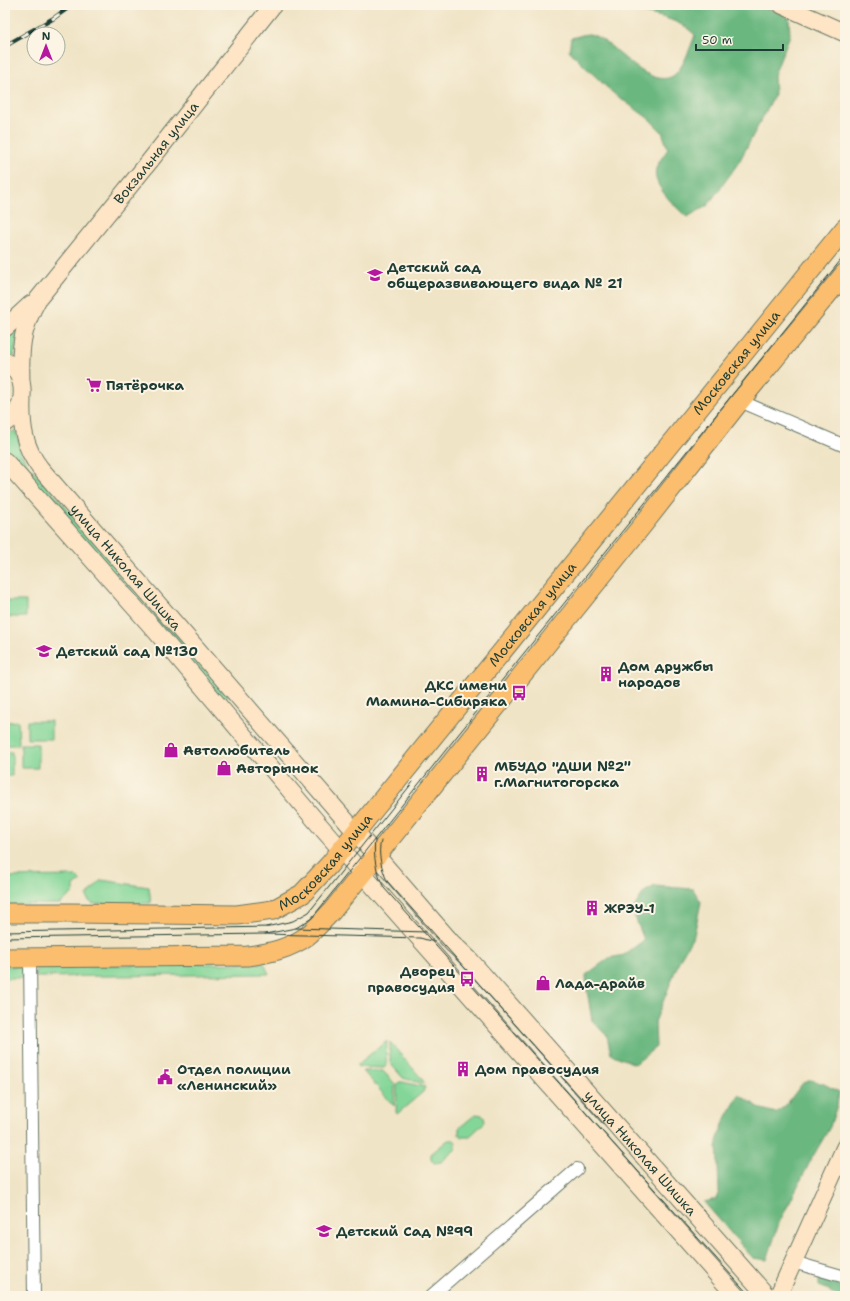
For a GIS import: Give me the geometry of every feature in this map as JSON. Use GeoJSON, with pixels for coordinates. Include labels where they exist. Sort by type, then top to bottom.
{"type":"FeatureCollection","features":[{"type":"Feature","properties":{"kind":"main road","name":"Вокзальная улица"},"geometry":{"type":"LineString","coordinates":[[21,382],[20,354],[22,337],[30,311],[38,299],[273,5]]}},
{"type":"Feature","properties":{"kind":"main road"},"geometry":{"type":"LineString","coordinates":[[782,5],[845,33]]}},
{"type":"Feature","properties":{"kind":"main road","name":"Московская улица"},"geometry":{"type":"LineString","coordinates":[[5,913],[237,915],[273,910],[302,894],[322,874],[845,228]]}},
{"type":"Feature","properties":{"kind":"main road","name":"Московская улица"},"geometry":{"type":"LineString","coordinates":[[5,958],[248,956],[268,953],[288,947],[308,935],[332,911],[377,856],[640,528],[740,400],[845,273]]}},
{"type":"Feature","properties":{"kind":"main road","name":"Вокзальная улица"},"geometry":{"type":"LineString","coordinates":[[5,328],[38,299]]}},
{"type":"Feature","properties":{"kind":"main road"},"geometry":{"type":"LineString","coordinates":[[5,361],[17,372],[21,382]]}},
{"type":"Feature","properties":{"kind":"main road","name":"улица Николая Шишка"},"geometry":{"type":"LineString","coordinates":[[21,382],[23,391],[22,413],[24,437],[30,452],[37,463],[377,856],[767,1296]]}},
{"type":"Feature","properties":{"kind":"main road"},"geometry":{"type":"LineString","coordinates":[[5,423],[18,410],[22,400]]}},
{"type":"Feature","properties":{"kind":"main road","name":"улица Николая Шишка"},"geometry":{"type":"LineString","coordinates":[[5,461],[154,629],[362,874],[736,1296]]}},
{"type":"Feature","properties":{"kind":"main road"},"geometry":{"type":"LineString","coordinates":[[778,1296],[845,1147]]}},
{"type":"Feature","properties":{"kind":"street"},"geometry":{"type":"LineString","coordinates":[[740,400],[845,446]]}},
{"type":"Feature","properties":{"kind":"street"},"geometry":{"type":"LineString","coordinates":[[30,958],[34,1296]]}},
{"type":"Feature","properties":{"kind":"street"},"geometry":{"type":"LineString","coordinates":[[431,1296],[577,1170]]}},
{"type":"Feature","properties":{"kind":"street"},"geometry":{"type":"LineString","coordinates":[[793,1262],[845,1277]]}},
{"type":"Feature","properties":{"kind":"green space"},"geometry":{"type":"Polygon","coordinates":[[[612,5],[755,5],[781,13],[789,18],[790,35],[774,75],[775,94],[739,162],[719,190],[707,206],[687,217],[677,208],[657,182],[655,175],[656,169],[668,149],[662,132],[648,118],[613,93],[569,50],[571,38],[589,34],[605,42],[640,70],[664,79],[671,77],[679,70],[686,58],[695,35],[687,28],[667,18],[612,5]]]}},
{"type":"Feature","properties":{"kind":"green space"},"geometry":{"type":"Polygon","coordinates":[[[19,324],[14,358],[5,350],[5,338],[19,324]]]}},
{"type":"Feature","properties":{"kind":"green space"},"geometry":{"type":"Polygon","coordinates":[[[15,430],[19,440],[20,452],[28,465],[231,693],[222,701],[5,456],[5,438],[15,430]]]}},
{"type":"Feature","properties":{"kind":"green space"},"geometry":{"type":"Polygon","coordinates":[[[5,601],[26,601],[26,617],[5,617],[5,601]]]}},
{"type":"Feature","properties":{"kind":"green space"},"geometry":{"type":"Polygon","coordinates":[[[18,721],[19,745],[5,745],[5,722],[18,721]]]}},
{"type":"Feature","properties":{"kind":"green space"},"geometry":{"type":"Polygon","coordinates":[[[27,721],[51,721],[51,739],[27,739],[27,721]]]}},
{"type":"Feature","properties":{"kind":"green space"},"geometry":{"type":"Polygon","coordinates":[[[21,744],[38,744],[38,768],[21,768],[21,744]]]}},
{"type":"Feature","properties":{"kind":"green space"},"geometry":{"type":"Polygon","coordinates":[[[5,752],[12,752],[12,776],[5,776],[5,752]]]}},
{"type":"Feature","properties":{"kind":"green space"},"geometry":{"type":"Polygon","coordinates":[[[76,876],[81,881],[74,886],[74,892],[60,904],[5,905],[5,877],[76,876]]]}},
{"type":"Feature","properties":{"kind":"green space"},"geometry":{"type":"Polygon","coordinates":[[[101,880],[149,887],[151,903],[93,904],[88,900],[87,896],[101,880]]]}},
{"type":"Feature","properties":{"kind":"green space"},"geometry":{"type":"Polygon","coordinates":[[[655,886],[693,889],[701,902],[694,935],[680,959],[655,1022],[656,1047],[635,1064],[611,1054],[607,1036],[592,1021],[586,975],[609,958],[624,955],[644,940],[633,909],[644,892],[655,886]]]}},
{"type":"Feature","properties":{"kind":"green space"},"geometry":{"type":"Polygon","coordinates":[[[264,963],[269,974],[36,977],[36,966],[264,963]]]}},
{"type":"Feature","properties":{"kind":"green space"},"geometry":{"type":"Polygon","coordinates":[[[5,966],[22,966],[22,978],[5,978],[5,966]]]}},
{"type":"Feature","properties":{"kind":"green space"},"geometry":{"type":"Polygon","coordinates":[[[387,1041],[386,1066],[384,1068],[358,1067],[358,1064],[387,1041]]]}},
{"type":"Feature","properties":{"kind":"green space"},"geometry":{"type":"Polygon","coordinates":[[[390,1042],[425,1084],[403,1078],[390,1063],[390,1042]]]}},
{"type":"Feature","properties":{"kind":"green space"},"geometry":{"type":"Polygon","coordinates":[[[363,1071],[383,1071],[395,1084],[394,1106],[363,1071]]]}},
{"type":"Feature","properties":{"kind":"green space"},"geometry":{"type":"Polygon","coordinates":[[[811,1080],[824,1084],[839,1092],[837,1105],[830,1127],[812,1158],[779,1223],[767,1260],[753,1258],[704,1202],[716,1199],[719,1191],[717,1141],[724,1122],[739,1095],[762,1109],[776,1113],[786,1105],[802,1084],[811,1080]]]}},
{"type":"Feature","properties":{"kind":"green space"},"geometry":{"type":"Polygon","coordinates":[[[399,1082],[425,1087],[423,1092],[397,1114],[397,1085],[399,1082]]]}},
{"type":"Feature","properties":{"kind":"green space"},"geometry":{"type":"Polygon","coordinates":[[[476,1114],[482,1115],[485,1122],[469,1137],[462,1137],[459,1135],[459,1128],[476,1114]]]}},
{"type":"Feature","properties":{"kind":"green space"},"geometry":{"type":"Polygon","coordinates":[[[448,1140],[454,1140],[456,1142],[456,1149],[441,1162],[434,1163],[431,1160],[431,1154],[448,1140]]]}},
{"type":"Feature","properties":{"kind":"green space"},"geometry":{"type":"Polygon","coordinates":[[[824,1278],[845,1285],[845,1296],[836,1296],[827,1289],[819,1286],[819,1279],[824,1278]]]}},
{"type":"Feature","properties":{"kind":"tram line"},"geometry":{"type":"LineString","coordinates":[[265,934],[296,928],[312,918],[845,255]]}},
{"type":"Feature","properties":{"kind":"tram line"},"geometry":{"type":"LineString","coordinates":[[266,927],[293,921],[309,912],[413,782]]}},
{"type":"Feature","properties":{"kind":"tram line"},"geometry":{"type":"LineString","coordinates":[[375,840],[374,852],[376,864],[384,888],[750,1296]]}},
{"type":"Feature","properties":{"kind":"tram line"},"geometry":{"type":"LineString","coordinates":[[381,841],[380,856],[387,881],[605,1125]]}},
{"type":"Feature","properties":{"kind":"tram line"},"geometry":{"type":"LineString","coordinates":[[5,932],[270,927]]}},
{"type":"Feature","properties":{"kind":"tram line"},"geometry":{"type":"LineString","coordinates":[[296,928],[426,932]]}},
{"type":"Feature","properties":{"kind":"tram line"},"geometry":{"type":"LineString","coordinates":[[5,938],[265,934],[420,938],[434,942]]}},
{"type":"Feature","properties":{"kind":"railway"},"geometry":{"type":"LineString","coordinates":[[5,46],[54,18],[72,5]]}},
{"type":"Feature","properties":{"kind":"place","name":"Детский сад общеразвивающего вида № 21"},"geometry":{"type":"Point","coordinates":[375,275]}},
{"type":"Feature","properties":{"kind":"place","name":"Пятёрочка"},"geometry":{"type":"Point","coordinates":[94,385]}},
{"type":"Feature","properties":{"kind":"place","name":"Детский сад №130"},"geometry":{"type":"Point","coordinates":[44,651]}},
{"type":"Feature","properties":{"kind":"place","name":"Дом дружбы народов"},"geometry":{"type":"Point","coordinates":[606,674]}},
{"type":"Feature","properties":{"kind":"place","name":"ДКС имени Мамина-Сибиряка"},"geometry":{"type":"Point","coordinates":[519,693]}},
{"type":"Feature","properties":{"kind":"place","name":"Автолюбитель"},"geometry":{"type":"Point","coordinates":[171,750]}},
{"type":"Feature","properties":{"kind":"place","name":"Авторынок"},"geometry":{"type":"Point","coordinates":[224,768]}},
{"type":"Feature","properties":{"kind":"place","name":"МБУДО \"ДШИ №2\" г.Магнитогорска"},"geometry":{"type":"Point","coordinates":[482,774]}},
{"type":"Feature","properties":{"kind":"place","name":"ЖРЭУ-1"},"geometry":{"type":"Point","coordinates":[592,908]}},
{"type":"Feature","properties":{"kind":"place","name":"Дворец правосудия"},"geometry":{"type":"Point","coordinates":[467,979]}},
{"type":"Feature","properties":{"kind":"place","name":"Лада-драйв"},"geometry":{"type":"Point","coordinates":[543,983]}},
{"type":"Feature","properties":{"kind":"place","name":"Дом правосудия"},"geometry":{"type":"Point","coordinates":[463,1069]}},
{"type":"Feature","properties":{"kind":"place","name":"Отдел полиции «Ленинский»"},"geometry":{"type":"Point","coordinates":[165,1077]}},
{"type":"Feature","properties":{"kind":"place","name":"Детский Сад №99"},"geometry":{"type":"Point","coordinates":[324,1231]}}]}
